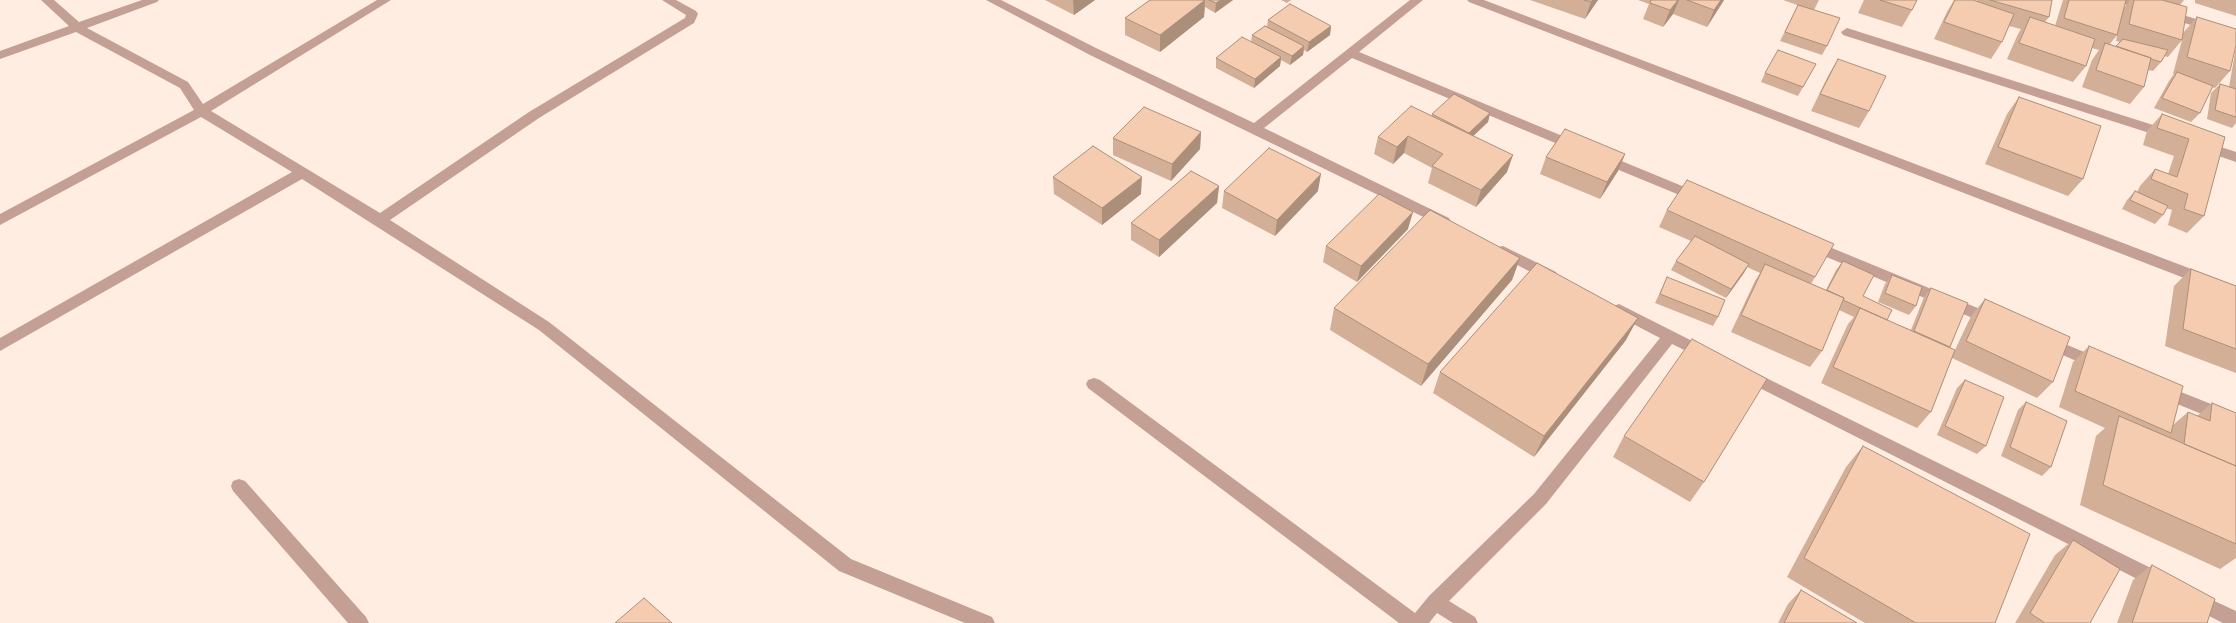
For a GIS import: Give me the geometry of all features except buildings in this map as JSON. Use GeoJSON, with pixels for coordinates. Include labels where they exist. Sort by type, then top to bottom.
{"type":"FeatureCollection","features":[{"type":"Feature","properties":{"kind":"street"},"geometry":{"type":"LineString","coordinates":[[47,0],[78,28],[184,85],[200,111],[380,220],[544,326],[845,565],[986,623]]}},
{"type":"Feature","properties":{"kind":"street"},"geometry":{"type":"LineString","coordinates":[[0,55],[154,0]]}},
{"type":"Feature","properties":{"kind":"street"},"geometry":{"type":"LineString","coordinates":[[0,220],[200,111],[385,0]]}},
{"type":"Feature","properties":{"kind":"street"},"geometry":{"type":"LineString","coordinates":[[380,220],[534,114],[690,20],[692,14],[668,0]]}},
{"type":"Feature","properties":{"kind":"street"},"geometry":{"type":"LineString","coordinates":[[992,0],[1094,52],[1462,230]]}},
{"type":"Feature","properties":{"kind":"street"},"geometry":{"type":"LineString","coordinates":[[1254,129],[1417,0]]}},
{"type":"Feature","properties":{"kind":"street"},"geometry":{"type":"LineString","coordinates":[[1473,0],[2236,292]]}},
{"type":"Feature","properties":{"kind":"street"},"geometry":{"type":"LineString","coordinates":[[2121,0],[2236,35]]}},
{"type":"Feature","properties":{"kind":"street"},"geometry":{"type":"LineString","coordinates":[[1847,32],[2176,137]]}},
{"type":"Feature","properties":{"kind":"street"},"geometry":{"type":"LineString","coordinates":[[1350,53],[1710,202]]}},
{"type":"Feature","properties":{"kind":"street"},"geometry":{"type":"LineString","coordinates":[[2194,143],[2236,157]]}},
{"type":"Feature","properties":{"kind":"street"},"geometry":{"type":"LineString","coordinates":[[0,345],[303,172]]}},
{"type":"Feature","properties":{"kind":"street"},"geometry":{"type":"LineString","coordinates":[[1793,237],[2005,325]]}},
{"type":"Feature","properties":{"kind":"street"},"geometry":{"type":"LineString","coordinates":[[1488,244],[1566,283]]}},
{"type":"Feature","properties":{"kind":"street"},"geometry":{"type":"LineString","coordinates":[[1610,305],[2236,620]]}},
{"type":"Feature","properties":{"kind":"street"},"geometry":{"type":"LineString","coordinates":[[1418,623],[1435,602],[1540,499],[1670,336]]}},
{"type":"Feature","properties":{"kind":"street"},"geometry":{"type":"LineString","coordinates":[[2033,337],[2107,367]]}},
{"type":"Feature","properties":{"kind":"street"},"geometry":{"type":"LineString","coordinates":[[2144,383],[2236,421]]}},
{"type":"Feature","properties":{"kind":"street"},"geometry":{"type":"LineString","coordinates":[[1094,384],[1413,623]]}},
{"type":"Feature","properties":{"kind":"street"},"geometry":{"type":"LineString","coordinates":[[239,486],[360,623]]}},
{"type":"Feature","properties":{"kind":"street"},"geometry":{"type":"LineString","coordinates":[[1435,602],[1469,623]]}}]}
